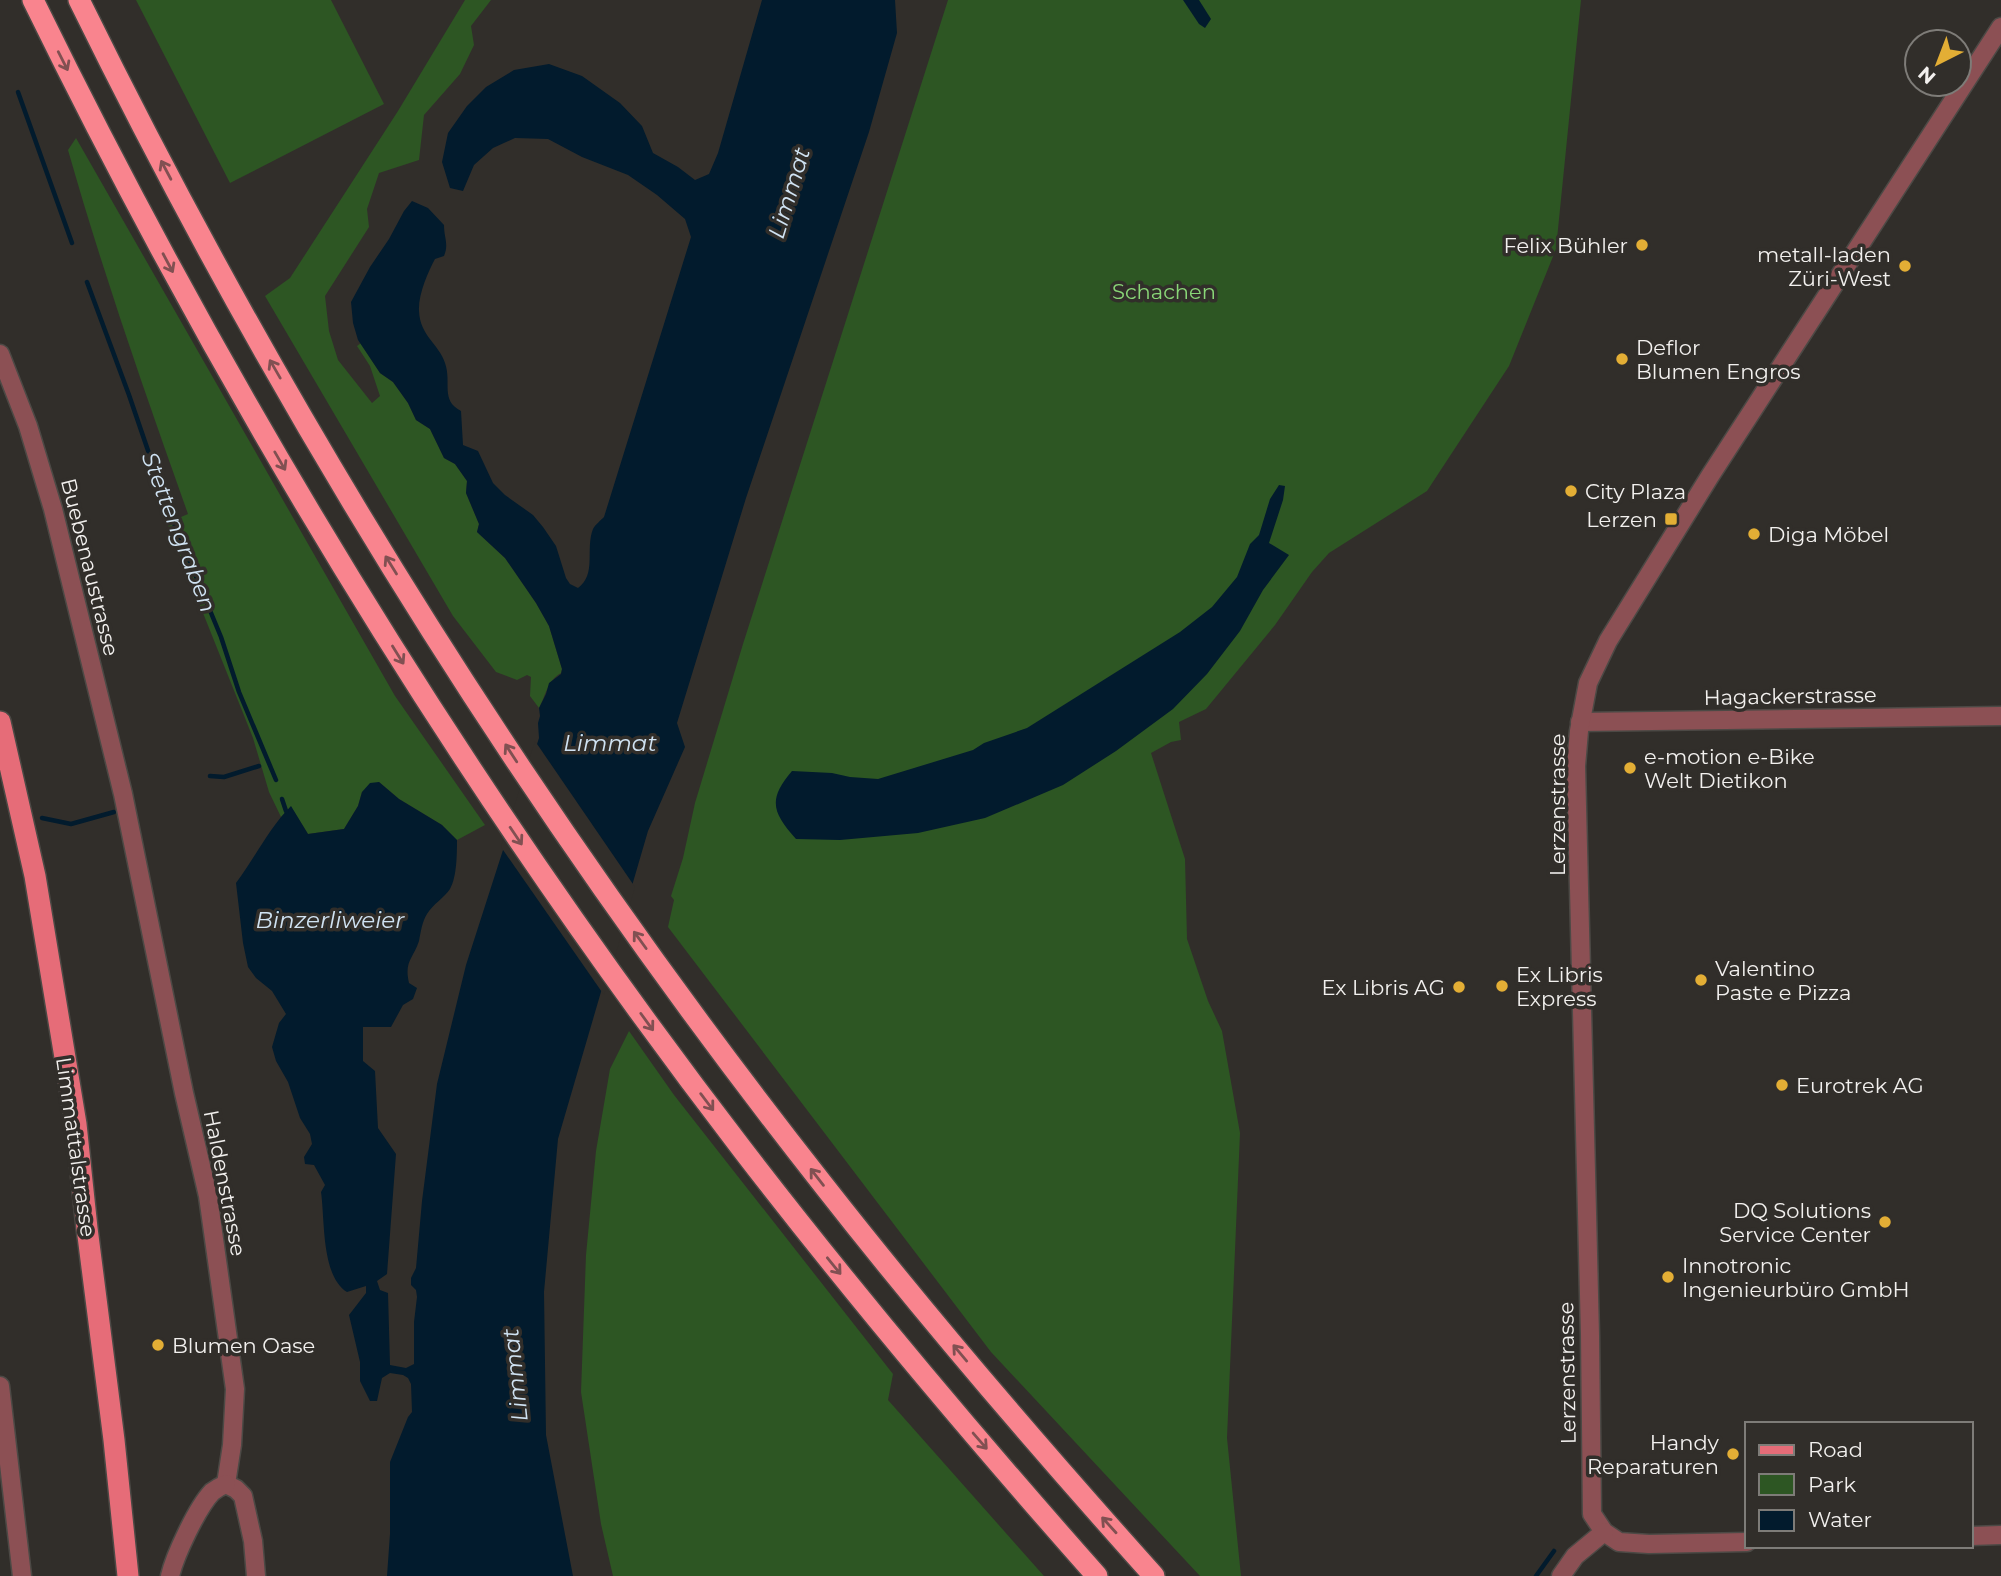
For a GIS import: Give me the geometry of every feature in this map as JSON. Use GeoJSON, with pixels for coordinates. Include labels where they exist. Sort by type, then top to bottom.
{"type":"FeatureCollection","features":[{"type":"Feature","properties":{"kind":"highway"},"geometry":{"type":"LineString","coordinates":[[33,0],[137,206],[230,375],[349,577],[451,738],[564,906],[739,1145],[861,1300],[1097,1576]]}},
{"type":"Feature","properties":{"kind":"highway"},"geometry":{"type":"LineString","coordinates":[[79,0],[174,186],[255,335],[348,495],[466,685],[578,853],[780,1130],[878,1254],[996,1395],[1154,1576]]}},
{"type":"Feature","properties":{"kind":"main road","name":"Limmattalstrasse"},"geometry":{"type":"LineString","coordinates":[[0,722],[35,876],[76,1124],[128,1576]]}},
{"type":"Feature","properties":{"kind":"street","name":"Lerzenstrasse"},"geometry":{"type":"LineString","coordinates":[[1604,1532],[1592,1514],[1591,1503],[1591,1395],[1576,766],[1580,722],[1588,683],[1608,641],[1699,492],[2001,27]]}},
{"type":"Feature","properties":{"kind":"street","name":"Buebenaustrasse"},"geometry":{"type":"LineString","coordinates":[[0,354],[43,473],[122,794]]}},
{"type":"Feature","properties":{"kind":"street","name":"Hagackerstrasse"},"geometry":{"type":"LineString","coordinates":[[1580,722],[2001,716]]}},
{"type":"Feature","properties":{"kind":"street","name":"Haldenstrasse"},"geometry":{"type":"LineString","coordinates":[[122,794],[208,1196],[235,1389],[232,1445],[226,1484]]}},
{"type":"Feature","properties":{"kind":"street"},"geometry":{"type":"LineString","coordinates":[[0,1386],[22,1576]]}},
{"type":"Feature","properties":{"kind":"street"},"geometry":{"type":"LineString","coordinates":[[170,1576],[184,1540],[204,1502],[214,1490],[226,1484],[243,1496],[253,1541],[256,1576]]}},
{"type":"Feature","properties":{"kind":"street"},"geometry":{"type":"LineString","coordinates":[[1561,1576],[1575,1556],[1604,1532],[1619,1542],[1629,1543],[1745,1542]]}},
{"type":"Feature","properties":{"kind":"street"},"geometry":{"type":"LineString","coordinates":[[1973,1536],[2001,1535]]}},
{"type":"Feature","properties":{"kind":"green space"},"geometry":{"type":"Polygon","coordinates":[[[136,0],[331,0],[384,104],[230,183],[136,0]]]}},
{"type":"Feature","properties":{"kind":"green space"},"geometry":{"type":"Polygon","coordinates":[[[465,0],[491,0],[471,26],[474,45],[460,74],[424,115],[419,160],[379,173],[367,209],[369,227],[325,296],[329,331],[338,360],[372,403],[380,396],[370,366],[357,346],[361,343],[380,373],[393,382],[416,420],[430,429],[444,458],[455,464],[467,481],[466,493],[479,524],[477,532],[505,558],[549,626],[562,669],[550,684],[539,708],[530,696],[531,677],[527,675],[517,680],[496,672],[453,616],[265,296],[290,278],[398,111],[465,0]]]}},
{"type":"Feature","properties":{"kind":"green space","name":"Schachen"},"geometry":{"type":"Polygon","coordinates":[[[948,0],[1581,0],[1556,249],[1509,366],[1427,491],[1329,553],[1312,572],[1275,625],[1206,709],[1179,722],[1181,740],[1171,742],[1151,753],[1185,859],[1187,939],[1208,1001],[1222,1031],[1240,1133],[1227,1438],[1241,1576],[1200,1576],[991,1352],[668,927],[674,900],[671,896],[683,858],[695,803],[743,644],[948,0]]]}},
{"type":"Feature","properties":{"kind":"green space"},"geometry":{"type":"Polygon","coordinates":[[[76,138],[395,696],[485,825],[457,840],[442,825],[399,799],[379,782],[362,792],[358,806],[344,829],[308,834],[291,807],[281,817],[269,792],[253,738],[167,523],[188,514],[81,196],[68,150],[76,138]]]}},
{"type":"Feature","properties":{"kind":"green space"},"geometry":{"type":"Polygon","coordinates":[[[629,1031],[674,1095],[893,1374],[888,1400],[1044,1576],[613,1576],[601,1524],[581,1392],[586,1255],[596,1151],[610,1069],[629,1031]]]}},
{"type":"Feature","properties":{"kind":"water","name":"Limmat"},"geometry":{"type":"Polygon","coordinates":[[[762,0],[895,0],[897,33],[869,132],[746,498],[677,723],[685,747],[648,831],[558,1139],[544,1292],[546,1435],[573,1576],[387,1576],[390,1462],[412,1412],[411,1384],[403,1375],[390,1373],[382,1378],[377,1401],[370,1401],[360,1381],[360,1362],[349,1315],[366,1293],[366,1286],[347,1292],[339,1284],[328,1261],[321,1192],[325,1185],[314,1165],[305,1164],[304,1157],[312,1144],[310,1134],[300,1118],[272,1047],[279,1023],[286,1014],[272,991],[256,978],[248,967],[236,883],[291,806],[308,834],[344,829],[358,806],[362,792],[370,783],[379,782],[399,799],[442,825],[457,840],[452,884],[425,917],[419,941],[408,965],[409,983],[417,988],[413,999],[403,1005],[391,1027],[363,1027],[363,1061],[375,1071],[378,1128],[396,1154],[387,1274],[377,1281],[380,1290],[388,1293],[390,1365],[406,1368],[414,1364],[417,1297],[416,1290],[411,1285],[411,1278],[416,1268],[437,1084],[466,965],[539,738],[539,708],[549,683],[561,674],[562,669],[549,626],[536,603],[505,558],[477,532],[479,524],[466,493],[467,481],[455,464],[444,458],[430,429],[416,420],[393,382],[380,373],[358,340],[351,302],[412,201],[428,208],[444,225],[446,248],[444,256],[435,259],[424,284],[419,305],[420,320],[445,363],[451,402],[461,411],[463,445],[478,451],[493,483],[533,515],[543,527],[556,546],[566,578],[578,588],[587,576],[593,529],[604,517],[691,237],[685,219],[628,175],[582,157],[548,139],[515,138],[493,148],[474,165],[463,191],[450,188],[442,162],[448,133],[467,106],[486,87],[514,70],[549,64],[582,76],[620,103],[642,126],[653,153],[695,180],[709,174],[718,153],[762,0]]]}},
{"type":"Feature","properties":{"kind":"water"},"geometry":{"type":"Polygon","coordinates":[[[1183,0],[1199,0],[1211,19],[1205,28],[1199,24],[1183,0]]]}},
{"type":"Feature","properties":{"kind":"water"},"geometry":{"type":"Polygon","coordinates":[[[1279,485],[1285,486],[1283,500],[1269,543],[1289,555],[1263,590],[1240,631],[1207,674],[1173,709],[1116,751],[1063,785],[985,818],[918,833],[840,840],[796,839],[782,821],[778,814],[776,798],[792,771],[878,779],[973,750],[984,743],[1027,728],[1180,632],[1212,607],[1237,577],[1250,544],[1259,535],[1270,499],[1279,485]]]}},
{"type":"Feature","properties":{"kind":"pier"},"geometry":{"type":"Polygon","coordinates":[[[535,741],[635,887],[604,995],[501,847],[535,741]]]}},
{"type":"Feature","properties":{"kind":"waterway","name":"Stettengraben"},"geometry":{"type":"LineString","coordinates":[[18,92],[72,243]]}},
{"type":"Feature","properties":{"kind":"waterway","name":"Stettengraben"},"geometry":{"type":"LineString","coordinates":[[87,282],[168,509],[276,780]]}},
{"type":"Feature","properties":{"kind":"waterway"},"geometry":{"type":"LineString","coordinates":[[210,776],[224,777],[259,766]]}},
{"type":"Feature","properties":{"kind":"waterway","name":"Stettengraben"},"geometry":{"type":"LineString","coordinates":[[282,799],[286,811]]}},
{"type":"Feature","properties":{"kind":"waterway"},"geometry":{"type":"LineString","coordinates":[[42,818],[71,824],[114,812]]}},
{"type":"Feature","properties":{"kind":"waterway"},"geometry":{"type":"LineString","coordinates":[[1536,1576],[1554,1551]]}},
{"type":"Feature","properties":{"kind":"place","name":"Felix Bühler"},"geometry":{"type":"Point","coordinates":[1642,245]}},
{"type":"Feature","properties":{"kind":"place","name":"metall-laden Züri-West"},"geometry":{"type":"Point","coordinates":[1905,266]}},
{"type":"Feature","properties":{"kind":"place","name":"Deflor Blumen Engros"},"geometry":{"type":"Point","coordinates":[1622,359]}},
{"type":"Feature","properties":{"kind":"place","name":"City Plaza"},"geometry":{"type":"Point","coordinates":[1571,491]}},
{"type":"Feature","properties":{"kind":"place","name":"Lerzen"},"geometry":{"type":"Point","coordinates":[1671,519]}},
{"type":"Feature","properties":{"kind":"place","name":"Diga Möbel"},"geometry":{"type":"Point","coordinates":[1754,534]}},
{"type":"Feature","properties":{"kind":"place","name":"e-motion e-Bike Welt Dietikon"},"geometry":{"type":"Point","coordinates":[1630,768]}},
{"type":"Feature","properties":{"kind":"place","name":"Valentino Paste e Pizza"},"geometry":{"type":"Point","coordinates":[1701,980]}},
{"type":"Feature","properties":{"kind":"place","name":"Ex Libris Express"},"geometry":{"type":"Point","coordinates":[1502,986]}},
{"type":"Feature","properties":{"kind":"place","name":"Ex Libris AG"},"geometry":{"type":"Point","coordinates":[1459,987]}},
{"type":"Feature","properties":{"kind":"place","name":"Eurotrek AG"},"geometry":{"type":"Point","coordinates":[1782,1085]}},
{"type":"Feature","properties":{"kind":"place","name":"DQ Solutions Service Center"},"geometry":{"type":"Point","coordinates":[1885,1222]}},
{"type":"Feature","properties":{"kind":"place","name":"Innotronic Ingenieurbüro GmbH"},"geometry":{"type":"Point","coordinates":[1668,1277]}},
{"type":"Feature","properties":{"kind":"place","name":"Blumen Oase"},"geometry":{"type":"Point","coordinates":[158,1345]}},
{"type":"Feature","properties":{"kind":"place","name":"Handy Reparaturen"},"geometry":{"type":"Point","coordinates":[1733,1454]}},
{"type":"Feature","properties":{"kind":"water label","name":"Binzerliweier"},"geometry":{"type":"Point","coordinates":[330,920]}}]}
